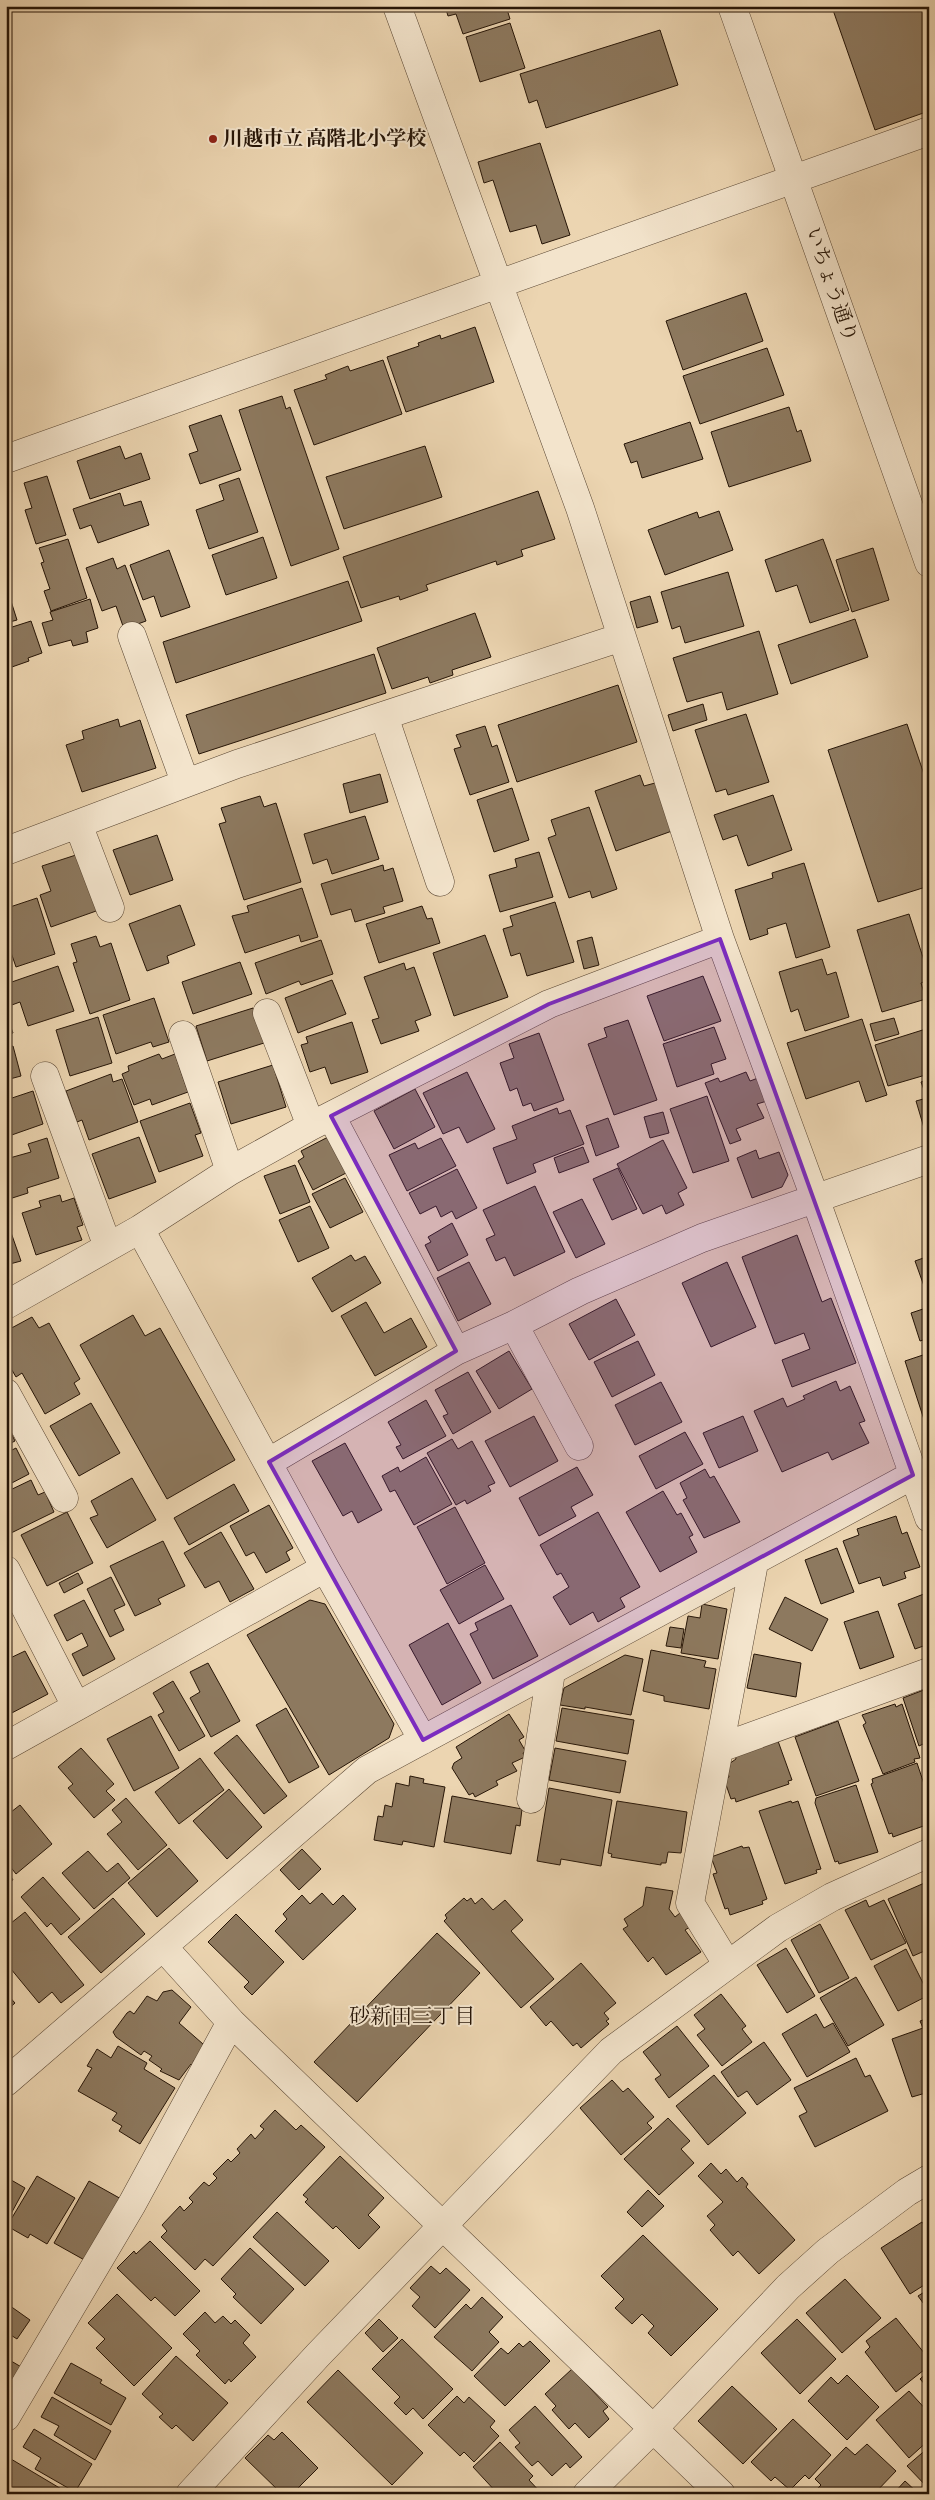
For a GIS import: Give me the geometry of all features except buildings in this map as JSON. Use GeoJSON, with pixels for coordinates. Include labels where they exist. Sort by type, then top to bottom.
{"type":"FeatureCollection","features":[{"type":"Feature","properties":{"kind":"street"},"geometry":{"type":"LineString","coordinates":[[396,6],[499,282],[580,508],[720,940],[816,1198],[929,1518]]}},
{"type":"Feature","properties":{"kind":"street","name":"いちょう通り"},"geometry":{"type":"LineString","coordinates":[[732,6],[929,563]]}},
{"type":"Feature","properties":{"kind":"street"},"geometry":{"type":"LineString","coordinates":[[6,459],[499,282],[929,131]]}},
{"type":"Feature","properties":{"kind":"street"},"geometry":{"type":"LineString","coordinates":[[132,636],[185,782]]}},
{"type":"Feature","properties":{"kind":"street"},"geometry":{"type":"LineString","coordinates":[[6,851],[185,782],[622,637]]}},
{"type":"Feature","properties":{"kind":"street"},"geometry":{"type":"LineString","coordinates":[[384,716],[440,882]]}},
{"type":"Feature","properties":{"kind":"street"},"geometry":{"type":"LineString","coordinates":[[78,824],[110,908]]}},
{"type":"Feature","properties":{"kind":"street"},"geometry":{"type":"LineString","coordinates":[[6,1304],[140,1229],[230,1171],[321,1121],[549,1004],[720,940]]}},
{"type":"Feature","properties":{"kind":"street"},"geometry":{"type":"LineString","coordinates":[[267,1013],[321,1121],[456,1351]]}},
{"type":"Feature","properties":{"kind":"street"},"geometry":{"type":"LineString","coordinates":[[183,1035],[230,1171]]}},
{"type":"Feature","properties":{"kind":"street"},"geometry":{"type":"LineString","coordinates":[[45,1076],[108,1247]]}},
{"type":"Feature","properties":{"kind":"street"},"geometry":{"type":"LineString","coordinates":[[269,1462],[456,1351],[514,1325],[580,1291],[702,1238],[929,1159]]}},
{"type":"Feature","properties":{"kind":"street"},"geometry":{"type":"LineString","coordinates":[[140,1229],[269,1462],[325,1568],[423,1740]]}},
{"type":"Feature","properties":{"kind":"street"},"geometry":{"type":"LineString","coordinates":[[514,1325],[579,1446]]}},
{"type":"Feature","properties":{"kind":"street"},"geometry":{"type":"LineString","coordinates":[[6,1392],[64,1498]]}},
{"type":"Feature","properties":{"kind":"street"},"geometry":{"type":"LineString","coordinates":[[6,2082],[164,1948],[367,1770],[754,1563],[913,1475]]}},
{"type":"Feature","properties":{"kind":"street"},"geometry":{"type":"LineString","coordinates":[[727,1964],[690,1903],[754,1563]]}},
{"type":"Feature","properties":{"kind":"street"},"geometry":{"type":"LineString","coordinates":[[6,1746],[325,1568]]}},
{"type":"Feature","properties":{"kind":"street"},"geometry":{"type":"LineString","coordinates":[[6,1570],[76,1706]]}},
{"type":"Feature","properties":{"kind":"street"},"geometry":{"type":"LineString","coordinates":[[531,1798],[551,1672]]}},
{"type":"Feature","properties":{"kind":"street"},"geometry":{"type":"LineString","coordinates":[[720,1748],[929,1672]]}},
{"type":"Feature","properties":{"kind":"street"},"geometry":{"type":"LineString","coordinates":[[190,2494],[318,2355],[611,2051],[778,1928],[832,1896],[929,1853]]}},
{"type":"Feature","properties":{"kind":"street"},"geometry":{"type":"LineString","coordinates":[[164,1948],[231,2022],[721,2494]]}},
{"type":"Feature","properties":{"kind":"street"},"geometry":{"type":"LineString","coordinates":[[6,2417],[132,2204],[231,2022]]}},
{"type":"Feature","properties":{"kind":"street"},"geometry":{"type":"LineString","coordinates":[[587,2494],[654,2428],[788,2287],[828,2251],[907,2192],[929,2179]]}},
{"type":"Feature","properties":{"kind":"highlighted area"},"geometry":{"type":"Polygon","coordinates":[[[720,939],[913,1475],[423,1740],[269,1462],[456,1351],[331,1116],[549,1004],[720,939]]]}},
{"type":"Feature","properties":{"kind":"place","name":"川越市立 高階北小学校"},"geometry":{"type":"Point","coordinates":[213,139]}},
{"type":"Feature","properties":{"kind":"district","name":"砂新田三丁目"},"geometry":{"type":"Point","coordinates":[412,2017]}}]}
